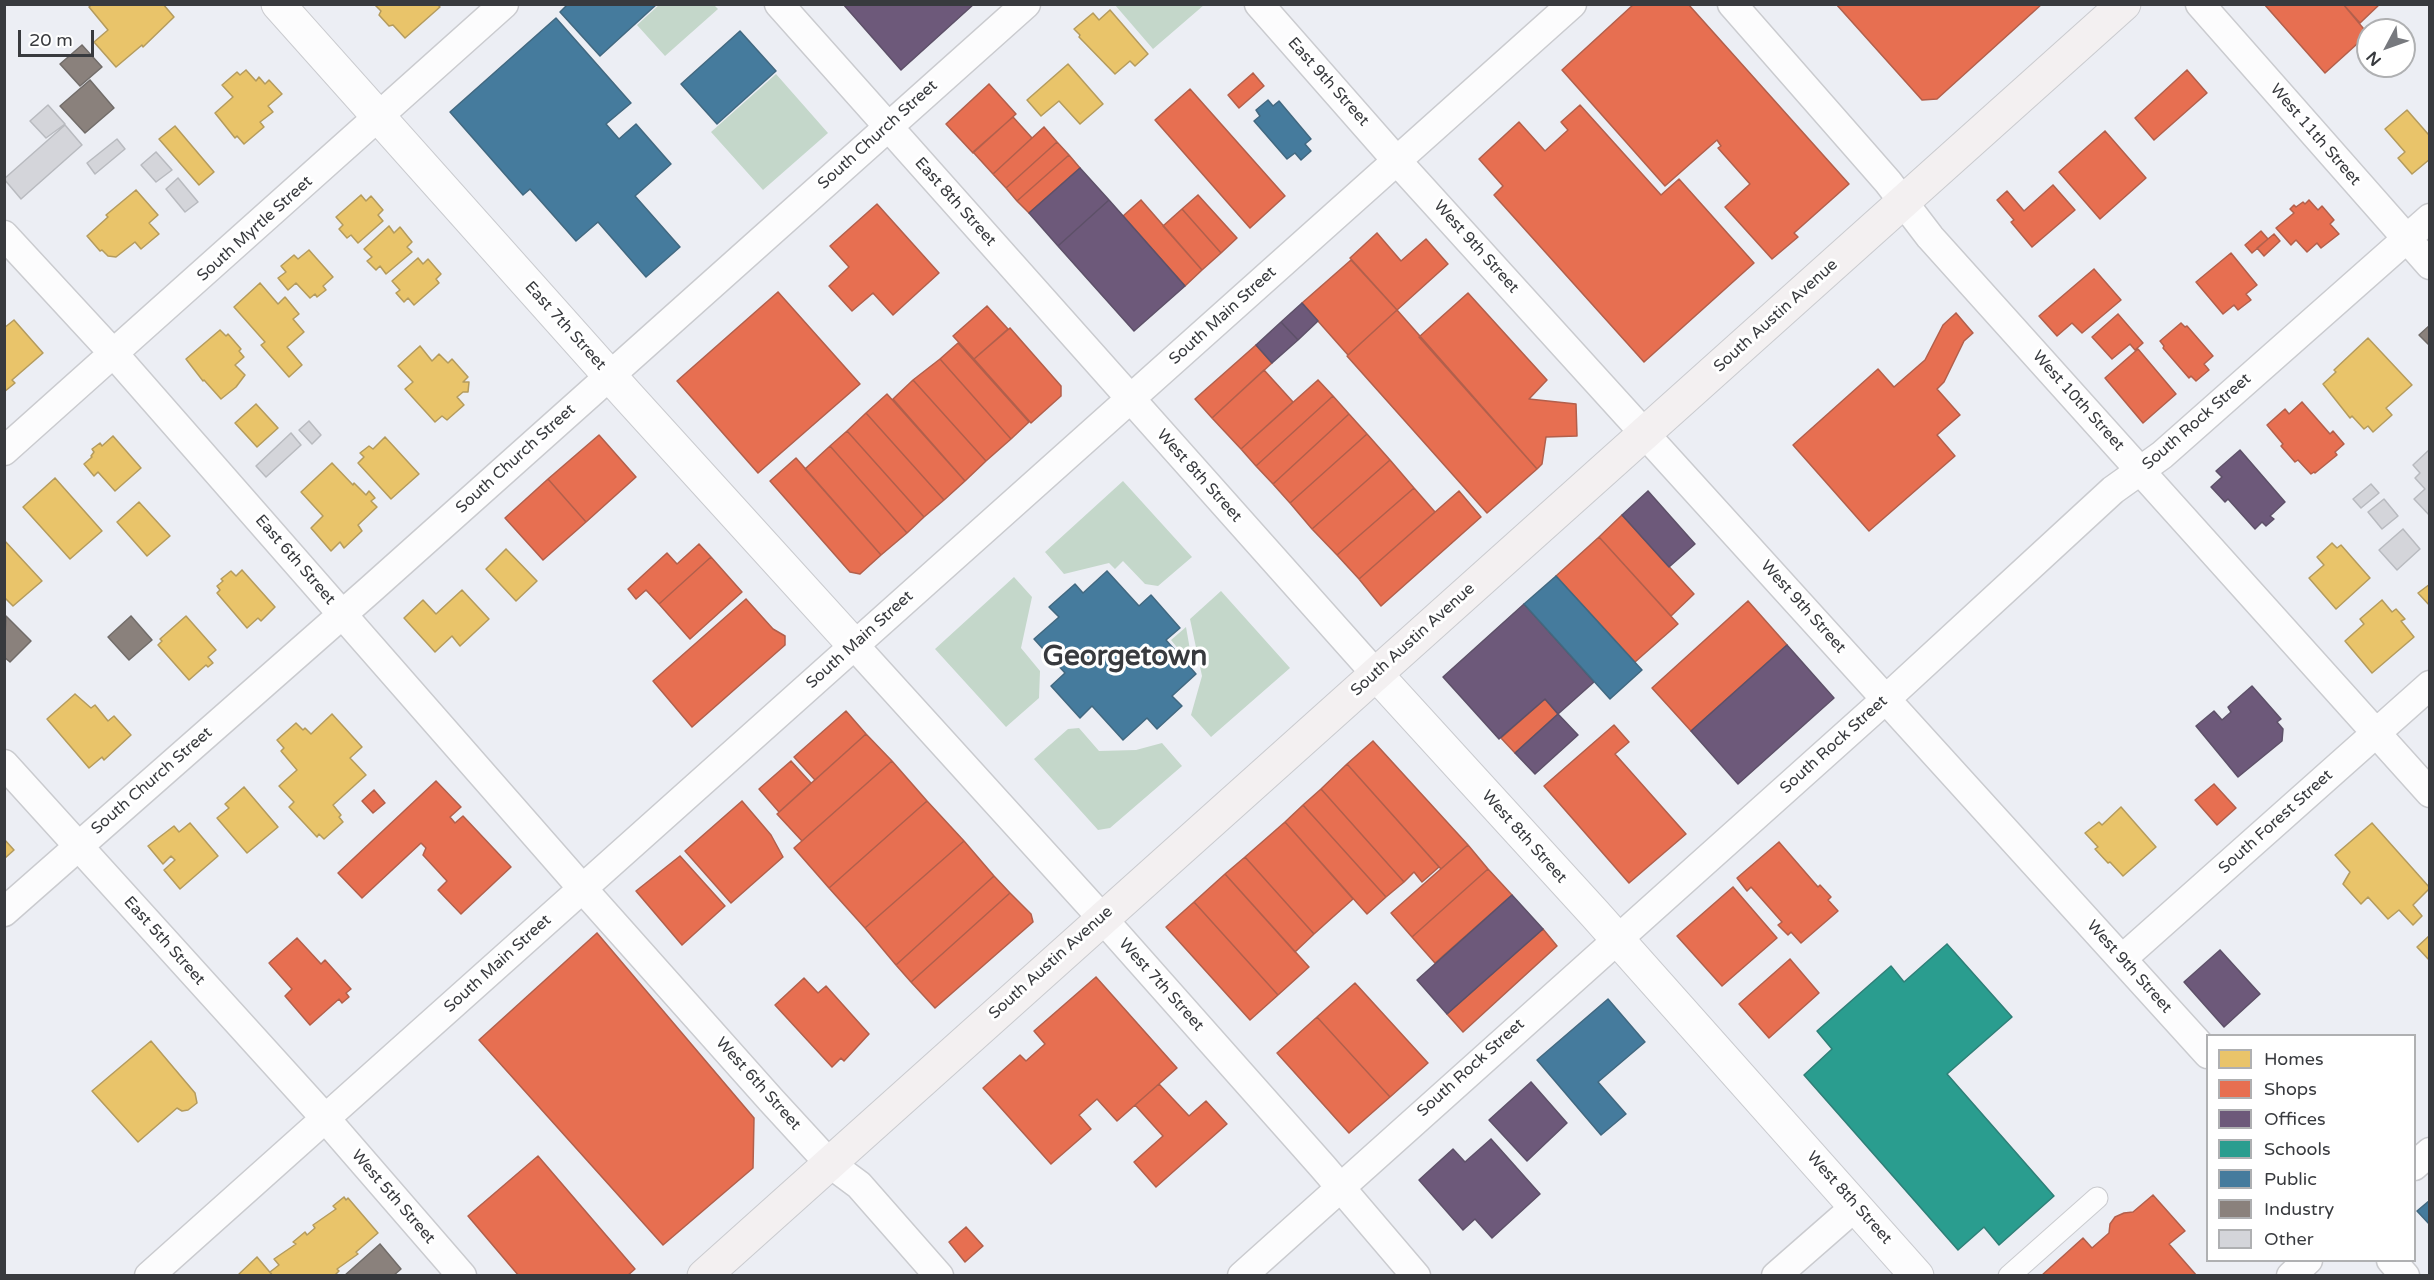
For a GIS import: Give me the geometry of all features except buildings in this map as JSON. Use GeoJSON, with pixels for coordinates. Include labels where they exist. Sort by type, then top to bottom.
{"type":"FeatureCollection","features":[{"type":"Feature","properties":{"kind":"main road","name":"South Austin Avenue"},"geometry":{"type":"LineString","coordinates":[[704,1275],[2124,4]]}},
{"type":"Feature","properties":{"kind":"street","name":"East 7th Street"},"geometry":{"type":"LineString","coordinates":[[278,4],[854,645]]}},
{"type":"Feature","properties":{"kind":"street","name":"South Myrtle Street"},"geometry":{"type":"LineString","coordinates":[[4,451],[380,118],[504,4]]}},
{"type":"Feature","properties":{"kind":"street","name":"East 8th Street"},"geometry":{"type":"LineString","coordinates":[[779,4],[1131,399]]}},
{"type":"Feature","properties":{"kind":"street","name":"South Church Street"},"geometry":{"type":"LineString","coordinates":[[4,912],[343,614],[1026,4]]}},
{"type":"Feature","properties":{"kind":"street","name":"East 9th Street"},"geometry":{"type":"LineString","coordinates":[[1259,4],[1397,161]]}},
{"type":"Feature","properties":{"kind":"street","name":"South Main Street"},"geometry":{"type":"LineString","coordinates":[[149,1275],[1572,4]]}},
{"type":"Feature","properties":{"kind":"street","name":"West 10th Street"},"geometry":{"type":"LineString","coordinates":[[1732,4],[1904,202],[1930,237],[2430,793]]}},
{"type":"Feature","properties":{"kind":"street","name":"West 11th Street"},"geometry":{"type":"LineString","coordinates":[[2200,4],[2430,265]]}},
{"type":"Feature","properties":{"kind":"street","name":"West 9th Street"},"geometry":{"type":"LineString","coordinates":[[1397,161],[2206,1052]]}},
{"type":"Feature","properties":{"kind":"street","name":"South Rock Street"},"geometry":{"type":"LineString","coordinates":[[1242,1275],[1616,938],[1886,699],[2113,490],[2141,471],[2430,218]]}},
{"type":"Feature","properties":{"kind":"street","name":"East 6th Street"},"geometry":{"type":"LineString","coordinates":[[4,235],[114,354],[582,888]]}},
{"type":"Feature","properties":{"kind":"street","name":"West 8th Street"},"geometry":{"type":"LineString","coordinates":[[1131,399],[1917,1275]]}},
{"type":"Feature","properties":{"kind":"street","name":"West 7th Street"},"geometry":{"type":"LineString","coordinates":[[854,645],[1102,918],[1416,1275]]}},
{"type":"Feature","properties":{"kind":"street","name":"South Forest Street"},"geometry":{"type":"LineString","coordinates":[[2122,959],[2430,685]]}},
{"type":"Feature","properties":{"kind":"street","name":"East 5th Street"},"geometry":{"type":"LineString","coordinates":[[4,764],[325,1118]]}},
{"type":"Feature","properties":{"kind":"street","name":"West 6th Street"},"geometry":{"type":"LineString","coordinates":[[582,888],[828,1162],[859,1185],[939,1275]]}},
{"type":"Feature","properties":{"kind":"street","name":"West 5th Street"},"geometry":{"type":"LineString","coordinates":[[325,1118],[462,1275]]}},
{"type":"Feature","properties":{"kind":"street"},"geometry":{"type":"LineString","coordinates":[[2416,1165],[2430,1152]]}},
{"type":"Feature","properties":{"kind":"street"},"geometry":{"type":"LineString","coordinates":[[2009,1275],[2097,1198]]}},
{"type":"Feature","properties":{"kind":"street"},"geometry":{"type":"LineString","coordinates":[[1776,1275],[1856,1206]]}},
{"type":"Feature","properties":{"kind":"street"},"geometry":{"type":"LineString","coordinates":[[2291,1275],[2306,1262]]}},
{"type":"Feature","properties":{"kind":"street"},"geometry":{"type":"LineString","coordinates":[[2393,1262],[2404,1275]]}},
{"type":"Feature","properties":{"kind":"green space"},"geometry":{"type":"Polygon","coordinates":[[[660,4],[714,5],[718,9],[665,56],[637,25],[660,4]]]}},
{"type":"Feature","properties":{"kind":"green space"},"geometry":{"type":"Polygon","coordinates":[[[1115,5],[1204,5],[1153,49],[1115,5]]]}},
{"type":"Feature","properties":{"kind":"green space"},"geometry":{"type":"Polygon","coordinates":[[[776,74],[828,133],[763,190],[711,132],[776,74]]]}},
{"type":"Feature","properties":{"kind":"green space"},"geometry":{"type":"Polygon","coordinates":[[[1123,481],[1192,557],[1158,586],[1145,584],[1123,561],[1115,569],[1109,563],[1064,574],[1045,552],[1123,481]]]}},
{"type":"Feature","properties":{"kind":"green space"},"geometry":{"type":"Polygon","coordinates":[[[1014,577],[1032,597],[1021,648],[1040,671],[1039,698],[1006,727],[935,649],[1014,577]]]}},
{"type":"Feature","properties":{"kind":"green space"},"geometry":{"type":"Polygon","coordinates":[[[1221,591],[1290,668],[1211,737],[1191,715],[1202,676],[1190,619],[1221,591]]]}},
{"type":"Feature","properties":{"kind":"green space"},"geometry":{"type":"Polygon","coordinates":[[[1186,627],[1193,667],[1171,640],[1186,627]]]}},
{"type":"Feature","properties":{"kind":"green space"},"geometry":{"type":"Polygon","coordinates":[[[1079,728],[1099,751],[1136,750],[1162,743],[1182,766],[1110,828],[1098,830],[1034,759],[1068,729],[1079,728]]]}},
{"type":"Feature","properties":{"kind":"district","name":"Georgetown"},"geometry":{"type":"Point","coordinates":[1125,658]}}]}
